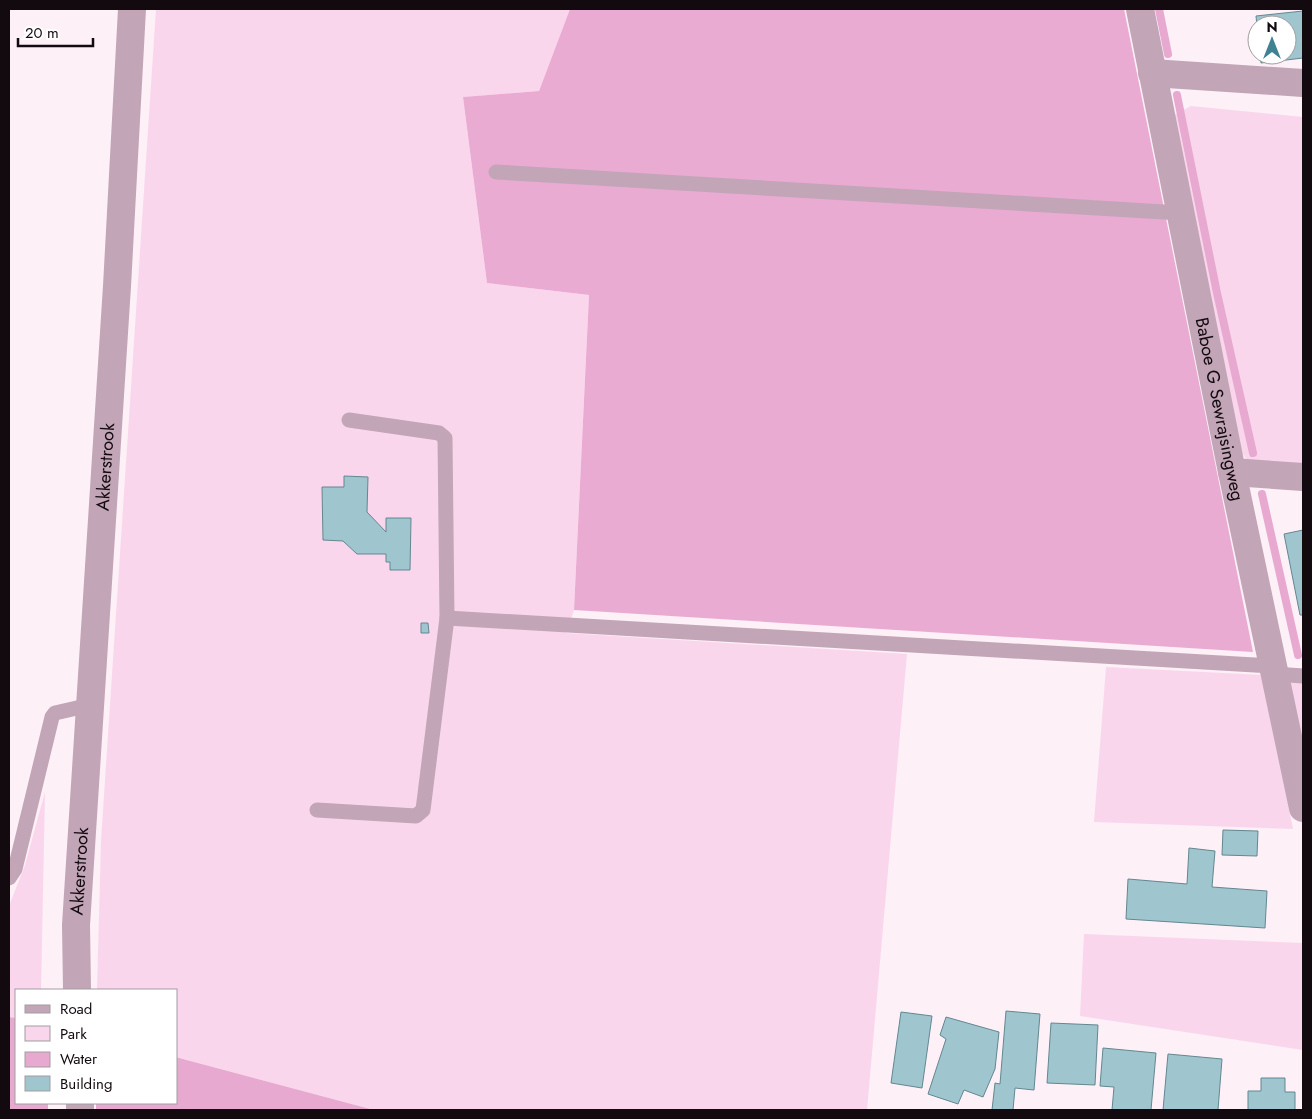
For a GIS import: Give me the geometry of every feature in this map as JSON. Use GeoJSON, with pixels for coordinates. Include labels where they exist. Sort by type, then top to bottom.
{"type":"FeatureCollection","features":[{"type":"Feature","properties":{"kind":"street","name":"Akkerstrook"},"geometry":{"type":"LineString","coordinates":[[78,989],[76,925],[118,276],[132,9]]}},
{"type":"Feature","properties":{"kind":"street","name":"Baboe G Sewrajsingweg"},"geometry":{"type":"LineString","coordinates":[[1140,9],[1232,472],[1303,808]]}},
{"type":"Feature","properties":{"kind":"street"},"geometry":{"type":"LineString","coordinates":[[1152,72],[1303,83]]}},
{"type":"Feature","properties":{"kind":"street"},"geometry":{"type":"LineString","coordinates":[[1232,472],[1303,477]]}},
{"type":"Feature","properties":{"kind":"lane"},"geometry":{"type":"LineString","coordinates":[[496,172],[1181,214]]}},
{"type":"Feature","properties":{"kind":"lane"},"geometry":{"type":"LineString","coordinates":[[317,810],[416,816],[423,810],[446,618],[445,438],[439,433],[349,420]]}},
{"type":"Feature","properties":{"kind":"lane"},"geometry":{"type":"LineString","coordinates":[[446,618],[1273,670],[1303,676]]}},
{"type":"Feature","properties":{"kind":"lane"},"geometry":{"type":"LineString","coordinates":[[9,878],[15,869],[52,717],[55,713],[90,706]]}},
{"type":"Feature","properties":{"kind":"green space"},"geometry":{"type":"Polygon","coordinates":[[[156,9],[570,9],[539,91],[463,97],[487,283],[589,295],[574,610],[566,633],[907,654],[867,1110],[374,1110],[178,1058],[178,989],[97,989],[101,841],[156,9]]]}},
{"type":"Feature","properties":{"kind":"green space"},"geometry":{"type":"Polygon","coordinates":[[[1191,106],[1303,117],[1303,466],[1247,460],[1240,450],[1170,117],[1191,106]]]}},
{"type":"Feature","properties":{"kind":"green space"},"geometry":{"type":"Polygon","coordinates":[[[1106,667],[1263,675],[1293,829],[1094,822],[1106,667]]]}},
{"type":"Feature","properties":{"kind":"green space"},"geometry":{"type":"Polygon","coordinates":[[[1291,680],[1303,681],[1303,771],[1286,688],[1291,680]]]}},
{"type":"Feature","properties":{"kind":"green space"},"geometry":{"type":"Polygon","coordinates":[[[45,792],[41,989],[15,989],[15,1018],[9,1017],[9,906],[25,865],[45,792]]]}},
{"type":"Feature","properties":{"kind":"green space"},"geometry":{"type":"Polygon","coordinates":[[[1084,934],[1303,943],[1303,1050],[1080,1016],[1084,934]]]}},
{"type":"Feature","properties":{"kind":"shaded area"},"geometry":{"type":"Polygon","coordinates":[[[570,9],[1124,9],[1253,652],[574,610],[589,295],[487,283],[463,97],[539,91],[570,9]]]}},
{"type":"Feature","properties":{"kind":"water"},"geometry":{"type":"Polygon","coordinates":[[[9,1017],[15,1018],[15,1104],[48,1104],[48,1110],[9,1110],[9,1017]]]}},
{"type":"Feature","properties":{"kind":"water"},"geometry":{"type":"Polygon","coordinates":[[[178,1058],[374,1110],[96,1110],[96,1104],[178,1104],[178,1058]]]}},
{"type":"Feature","properties":{"kind":"building"},"geometry":{"type":"Polygon","coordinates":[[[1303,11],[1303,58],[1297,59],[1297,15],[1265,15],[1303,11]]]}},
{"type":"Feature","properties":{"kind":"building"},"geometry":{"type":"Polygon","coordinates":[[[344,476],[368,477],[367,512],[386,532],[386,518],[411,518],[410,570],[390,570],[390,562],[386,562],[386,554],[357,554],[343,541],[323,540],[322,487],[344,487],[344,476]]]}},
{"type":"Feature","properties":{"kind":"building"},"geometry":{"type":"Polygon","coordinates":[[[1303,530],[1303,615],[1300,615],[1284,534],[1303,530]]]}},
{"type":"Feature","properties":{"kind":"building"},"geometry":{"type":"Polygon","coordinates":[[[421,623],[428,623],[429,633],[421,633],[421,623]]]}},
{"type":"Feature","properties":{"kind":"building"},"geometry":{"type":"Polygon","coordinates":[[[1223,830],[1258,831],[1257,856],[1222,855],[1223,830]]]}},
{"type":"Feature","properties":{"kind":"building"},"geometry":{"type":"Polygon","coordinates":[[[1189,848],[1215,851],[1212,887],[1267,891],[1265,928],[1126,919],[1128,879],[1187,884],[1189,848]]]}},
{"type":"Feature","properties":{"kind":"building"},"geometry":{"type":"Polygon","coordinates":[[[1006,1011],[1040,1014],[1034,1090],[1015,1088],[1013,1110],[992,1110],[995,1083],[1000,1084],[1006,1011]]]}},
{"type":"Feature","properties":{"kind":"building"},"geometry":{"type":"Polygon","coordinates":[[[901,1012],[932,1016],[922,1088],[891,1083],[901,1012]]]}},
{"type":"Feature","properties":{"kind":"building"},"geometry":{"type":"Polygon","coordinates":[[[946,1017],[999,1032],[995,1069],[983,1097],[964,1090],[958,1104],[928,1094],[946,1039],[940,1035],[946,1017]]]}},
{"type":"Feature","properties":{"kind":"building"},"geometry":{"type":"Polygon","coordinates":[[[1051,1023],[1098,1025],[1095,1085],[1047,1083],[1051,1023]]]}},
{"type":"Feature","properties":{"kind":"building"},"geometry":{"type":"Polygon","coordinates":[[[1103,1048],[1156,1053],[1151,1110],[1112,1110],[1114,1087],[1100,1086],[1103,1048]]]}},
{"type":"Feature","properties":{"kind":"building"},"geometry":{"type":"Polygon","coordinates":[[[1168,1054],[1222,1059],[1218,1110],[1163,1110],[1168,1054]]]}},
{"type":"Feature","properties":{"kind":"building"},"geometry":{"type":"Polygon","coordinates":[[[1261,1078],[1285,1078],[1285,1092],[1295,1092],[1295,1110],[1248,1110],[1248,1091],[1261,1091],[1261,1078]]]}},
{"type":"Feature","properties":{"kind":"waterway"},"geometry":{"type":"LineString","coordinates":[[1159,9],[1168,54]]}},
{"type":"Feature","properties":{"kind":"waterway"},"geometry":{"type":"LineString","coordinates":[[1177,95],[1217,293],[1253,453]]}},
{"type":"Feature","properties":{"kind":"waterway"},"geometry":{"type":"LineString","coordinates":[[1262,494],[1298,655]]}}]}
